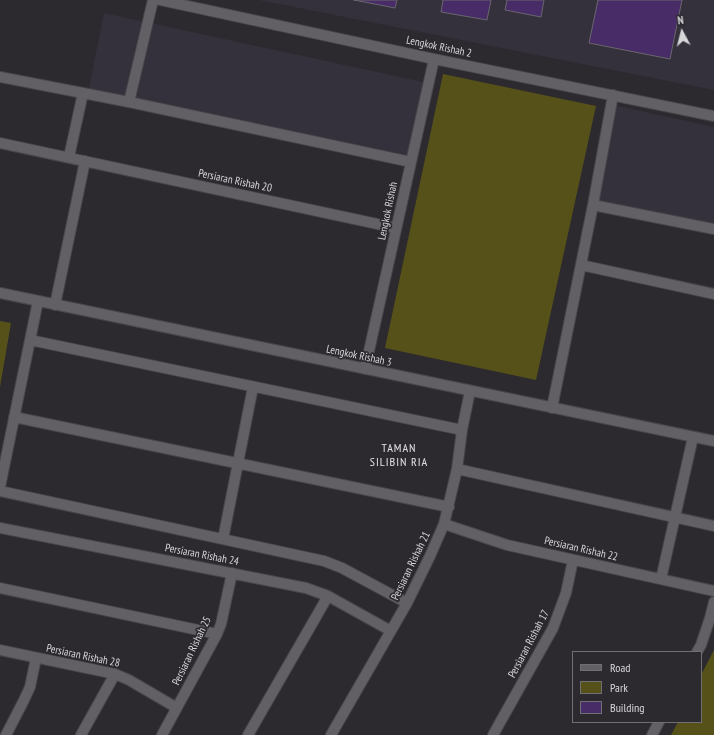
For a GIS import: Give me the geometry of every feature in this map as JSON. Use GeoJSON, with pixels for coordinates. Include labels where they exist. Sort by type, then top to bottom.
{"type":"FeatureCollection","features":[{"type":"Feature","properties":{"kind":"street"},"geometry":{"type":"LineString","coordinates":[[129,102],[153,0]]}},
{"type":"Feature","properties":{"kind":"street","name":"Lengkok Rishah 2"},"geometry":{"type":"LineString","coordinates":[[160,0],[434,59],[714,116]]}},
{"type":"Feature","properties":{"kind":"street","name":"Lengkok Rishah"},"geometry":{"type":"LineString","coordinates":[[365,369],[434,59]]}},
{"type":"Feature","properties":{"kind":"street"},"geometry":{"type":"LineString","coordinates":[[0,77],[129,102],[411,162]]}},
{"type":"Feature","properties":{"kind":"street"},"geometry":{"type":"LineString","coordinates":[[69,157],[83,93]]}},
{"type":"Feature","properties":{"kind":"street"},"geometry":{"type":"LineString","coordinates":[[552,408],[593,205],[613,95]]}},
{"type":"Feature","properties":{"kind":"street","name":"Persiaran Rishah 20"},"geometry":{"type":"LineString","coordinates":[[0,143],[396,228]]}},
{"type":"Feature","properties":{"kind":"street"},"geometry":{"type":"LineString","coordinates":[[55,304],[85,161]]}},
{"type":"Feature","properties":{"kind":"street"},"geometry":{"type":"LineString","coordinates":[[593,205],[714,229]]}},
{"type":"Feature","properties":{"kind":"street"},"geometry":{"type":"LineString","coordinates":[[581,265],[714,294]]}},
{"type":"Feature","properties":{"kind":"street","name":"Lengkok Rishah 3"},"geometry":{"type":"LineString","coordinates":[[0,293],[714,442]]}},
{"type":"Feature","properties":{"kind":"street"},"geometry":{"type":"LineString","coordinates":[[0,487],[38,301]]}},
{"type":"Feature","properties":{"kind":"street"},"geometry":{"type":"LineString","coordinates":[[30,340],[462,430]]}},
{"type":"Feature","properties":{"kind":"street"},"geometry":{"type":"LineString","coordinates":[[223,539],[253,387]]}},
{"type":"Feature","properties":{"kind":"street","name":"Persiaran Rishah 21"},"geometry":{"type":"LineString","coordinates":[[331,735],[407,604],[444,524],[457,469],[462,430],[470,391]]}},
{"type":"Feature","properties":{"kind":"street"},"geometry":{"type":"LineString","coordinates":[[14,417],[449,507]]}},
{"type":"Feature","properties":{"kind":"street"},"geometry":{"type":"LineString","coordinates":[[661,579],[693,437]]}},
{"type":"Feature","properties":{"kind":"street"},"geometry":{"type":"LineString","coordinates":[[457,469],[714,526]]}},
{"type":"Feature","properties":{"kind":"street"},"geometry":{"type":"LineString","coordinates":[[0,491],[324,561],[342,568],[407,604]]}},
{"type":"Feature","properties":{"kind":"street","name":"Persiaran Rishah 22"},"geometry":{"type":"LineString","coordinates":[[444,524],[507,545],[714,591]]}},
{"type":"Feature","properties":{"kind":"street","name":"Persiaran Rishah 24"},"geometry":{"type":"LineString","coordinates":[[0,528],[306,588],[328,596],[391,631]]}},
{"type":"Feature","properties":{"kind":"street","name":"Persiaran Rishah 17"},"geometry":{"type":"LineString","coordinates":[[493,735],[553,628],[566,593],[573,560]]}},
{"type":"Feature","properties":{"kind":"street","name":"Persiaran Rishah 25"},"geometry":{"type":"LineString","coordinates":[[162,735],[217,634],[221,624],[232,573]]}},
{"type":"Feature","properties":{"kind":"street"},"geometry":{"type":"LineString","coordinates":[[0,588],[217,634]]}},
{"type":"Feature","properties":{"kind":"street"},"geometry":{"type":"LineString","coordinates":[[248,735],[328,596]]}},
{"type":"Feature","properties":{"kind":"street"},"geometry":{"type":"LineString","coordinates":[[698,651],[701,645],[714,602]]}},
{"type":"Feature","properties":{"kind":"street","name":"Persiaran Rishah 28"},"geometry":{"type":"LineString","coordinates":[[0,650],[115,674],[129,680],[177,708]]}},
{"type":"Feature","properties":{"kind":"street"},"geometry":{"type":"LineString","coordinates":[[6,735],[30,687],[36,658]]}},
{"type":"Feature","properties":{"kind":"street"},"geometry":{"type":"LineString","coordinates":[[82,735],[115,674]]}},
{"type":"Feature","properties":{"kind":"street"},"geometry":{"type":"LineString","coordinates":[[652,735],[658,723]]}},
{"type":"Feature","properties":{"kind":"shaded area"},"geometry":{"type":"Polygon","coordinates":[[[259,0],[714,0],[714,90],[259,0]]]}},
{"type":"Feature","properties":{"kind":"shaded area"},"geometry":{"type":"Polygon","coordinates":[[[104,13],[423,82],[408,160],[88,92],[104,13]]]}},
{"type":"Feature","properties":{"kind":"shaded area"},"geometry":{"type":"Polygon","coordinates":[[[614,105],[714,127],[714,224],[597,200],[614,105]]]}},
{"type":"Feature","properties":{"kind":"green space"},"geometry":{"type":"Polygon","coordinates":[[[443,74],[596,106],[536,380],[385,348],[443,74]]]}},
{"type":"Feature","properties":{"kind":"green space"},"geometry":{"type":"Polygon","coordinates":[[[0,321],[11,323],[0,387],[0,321]]]}},
{"type":"Feature","properties":{"kind":"green space"},"geometry":{"type":"Polygon","coordinates":[[[714,650],[714,735],[671,735],[677,723],[702,723],[702,673],[714,650]]]}},
{"type":"Feature","properties":{"kind":"building"},"geometry":{"type":"Polygon","coordinates":[[[354,0],[397,0],[395,8],[354,0]]]}},
{"type":"Feature","properties":{"kind":"building"},"geometry":{"type":"Polygon","coordinates":[[[443,0],[491,0],[487,20],[441,12],[443,0]]]}},
{"type":"Feature","properties":{"kind":"building"},"geometry":{"type":"Polygon","coordinates":[[[507,0],[544,0],[541,17],[505,10],[507,0]]]}},
{"type":"Feature","properties":{"kind":"building"},"geometry":{"type":"Polygon","coordinates":[[[598,0],[682,0],[670,59],[589,43],[598,0]]]}},
{"type":"Feature","properties":{"kind":"district","name":"TAMAN SILIBIN RIA"},"geometry":{"type":"Point","coordinates":[399,456]}}]}
